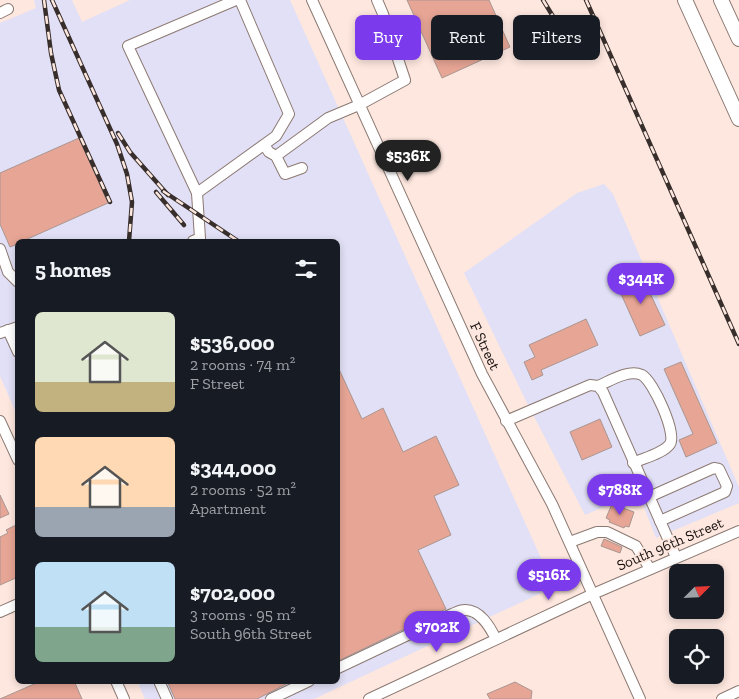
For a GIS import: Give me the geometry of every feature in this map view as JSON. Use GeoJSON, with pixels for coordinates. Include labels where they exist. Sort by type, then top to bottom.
{"type":"FeatureCollection","features":[{"type":"Feature","properties":{"kind":"highway"},"geometry":{"type":"LineString","coordinates":[[685,0],[739,119]]}},
{"type":"Feature","properties":{"kind":"highway"},"geometry":{"type":"LineString","coordinates":[[721,0],[739,39]]}},
{"type":"Feature","properties":{"kind":"street"},"geometry":{"type":"LineString","coordinates":[[198,239],[200,238],[197,193],[128,46],[236,0]]}},
{"type":"Feature","properties":{"kind":"street"},"geometry":{"type":"LineString","coordinates":[[197,193],[276,136],[289,114],[240,0]]}},
{"type":"Feature","properties":{"kind":"street","name":"F Street"},"geometry":{"type":"LineString","coordinates":[[312,0],[466,340],[506,421],[538,476],[570,542],[640,699]]}},
{"type":"Feature","properties":{"kind":"street"},"geometry":{"type":"LineString","coordinates":[[276,156],[328,118],[359,105],[405,80],[377,0]]}},
{"type":"Feature","properties":{"kind":"street"},"geometry":{"type":"LineString","coordinates":[[264,145],[269,152],[276,156],[284,174],[302,168]]}},
{"type":"Feature","properties":{"kind":"street"},"geometry":{"type":"LineString","coordinates":[[0,250],[8,272]]}},
{"type":"Feature","properties":{"kind":"street"},"geometry":{"type":"LineString","coordinates":[[0,261],[15,279]]}},
{"type":"Feature","properties":{"kind":"street"},"geometry":{"type":"LineString","coordinates":[[8,330],[15,345]]}},
{"type":"Feature","properties":{"kind":"street"},"geometry":{"type":"LineString","coordinates":[[506,421],[590,385],[598,386],[629,373],[642,375],[651,384],[672,430],[672,441],[667,448],[633,463]]}},
{"type":"Feature","properties":{"kind":"street"},"geometry":{"type":"LineString","coordinates":[[598,386],[603,392],[676,557]]}},
{"type":"Feature","properties":{"kind":"street"},"geometry":{"type":"LineString","coordinates":[[0,421],[14,444]]}},
{"type":"Feature","properties":{"kind":"street"},"geometry":{"type":"LineString","coordinates":[[649,497],[714,468],[719,469],[727,486],[725,492],[660,521]]}},
{"type":"Feature","properties":{"kind":"street","name":"South 96th Street"},"geometry":{"type":"LineString","coordinates":[[369,699],[593,594],[739,530]]}},
{"type":"Feature","properties":{"kind":"street"},"geometry":{"type":"LineString","coordinates":[[570,542],[597,532],[607,532],[636,546],[650,569]]}},
{"type":"Feature","properties":{"kind":"street"},"geometry":{"type":"LineString","coordinates":[[0,612],[15,605]]}},
{"type":"Feature","properties":{"kind":"street"},"geometry":{"type":"LineString","coordinates":[[340,667],[464,610],[476,613],[483,619],[496,639]]}},
{"type":"Feature","properties":{"kind":"street"},"geometry":{"type":"LineString","coordinates":[[117,684],[124,699]]}},
{"type":"Feature","properties":{"kind":"street"},"geometry":{"type":"LineString","coordinates":[[160,684],[167,699]]}},
{"type":"Feature","properties":{"kind":"street"},"geometry":{"type":"LineString","coordinates":[[271,699],[303,684]]}},
{"type":"Feature","properties":{"kind":"street"},"geometry":{"type":"LineString","coordinates":[[722,699],[739,692]]}},
{"type":"Feature","properties":{"kind":"shaded area"},"geometry":{"type":"Polygon","coordinates":[[[34,0],[72,0],[82,22],[130,0],[290,0],[554,587],[314,699],[145,699],[138,684],[340,684],[340,239],[15,239],[15,410],[0,376],[0,23],[36,8],[34,0]]]}},
{"type":"Feature","properties":{"kind":"shaded area"},"geometry":{"type":"Polygon","coordinates":[[[604,184],[613,194],[739,487],[739,503],[656,538],[638,492],[585,515],[527,403],[464,273],[577,193],[604,184]]]}},
{"type":"Feature","properties":{"kind":"building"},"geometry":{"type":"Polygon","coordinates":[[[407,0],[489,0],[496,15],[431,15],[431,53],[421,31],[421,15],[414,15],[407,0]]]}},
{"type":"Feature","properties":{"kind":"building"},"geometry":{"type":"Polygon","coordinates":[[[503,31],[510,47],[503,50],[503,31]]]}},
{"type":"Feature","properties":{"kind":"building"},"geometry":{"type":"Polygon","coordinates":[[[434,60],[481,60],[442,78],[434,60]]]}},
{"type":"Feature","properties":{"kind":"building"},"geometry":{"type":"Polygon","coordinates":[[[79,138],[108,203],[27,239],[15,239],[15,245],[10,247],[0,224],[0,173],[79,138]]]}},
{"type":"Feature","properties":{"kind":"building"},"geometry":{"type":"Polygon","coordinates":[[[427,145],[437,166],[428,170],[418,148],[427,145]]]}},
{"type":"Feature","properties":{"kind":"building"},"geometry":{"type":"Polygon","coordinates":[[[641,274],[665,325],[640,336],[617,285],[641,274]]]}},
{"type":"Feature","properties":{"kind":"building"},"geometry":{"type":"Polygon","coordinates":[[[586,319],[598,345],[541,370],[543,375],[532,380],[524,362],[535,357],[529,345],[586,319]]]}},
{"type":"Feature","properties":{"kind":"building"},"geometry":{"type":"Polygon","coordinates":[[[681,362],[717,443],[686,457],[679,440],[693,434],[664,369],[681,362]]]}},
{"type":"Feature","properties":{"kind":"building"},"geometry":{"type":"Polygon","coordinates":[[[340,371],[362,419],[383,408],[403,452],[436,436],[459,485],[434,496],[451,535],[418,550],[446,609],[340,660],[340,371]]]}},
{"type":"Feature","properties":{"kind":"building"},"geometry":{"type":"Polygon","coordinates":[[[600,419],[612,447],[582,460],[570,432],[600,419]]]}},
{"type":"Feature","properties":{"kind":"building"},"geometry":{"type":"Polygon","coordinates":[[[0,495],[9,514],[0,518],[0,495]]]}},
{"type":"Feature","properties":{"kind":"building"},"geometry":{"type":"Polygon","coordinates":[[[612,504],[634,512],[629,527],[625,526],[624,528],[609,522],[610,520],[606,518],[612,504]]]}},
{"type":"Feature","properties":{"kind":"building"},"geometry":{"type":"Polygon","coordinates":[[[15,526],[15,578],[0,585],[0,537],[8,533],[6,530],[15,526]]]}},
{"type":"Feature","properties":{"kind":"building"},"geometry":{"type":"Polygon","coordinates":[[[604,539],[622,547],[620,553],[601,546],[604,539]]]}},
{"type":"Feature","properties":{"kind":"building"},"geometry":{"type":"Polygon","coordinates":[[[515,682],[532,691],[531,699],[490,699],[487,694],[515,682]]]}},
{"type":"Feature","properties":{"kind":"building"},"geometry":{"type":"Polygon","coordinates":[[[34,684],[75,684],[82,699],[0,699],[34,684]]]}},
{"type":"Feature","properties":{"kind":"building"},"geometry":{"type":"Polygon","coordinates":[[[168,684],[286,684],[257,699],[175,699],[168,684]]]}},
{"type":"Feature","properties":{"kind":"railway"},"geometry":{"type":"LineString","coordinates":[[44,0],[51,53],[59,90],[110,202]]}},
{"type":"Feature","properties":{"kind":"railway"},"geometry":{"type":"LineString","coordinates":[[52,0],[117,144],[127,174],[132,202],[129,239]]}},
{"type":"Feature","properties":{"kind":"railway"},"geometry":{"type":"LineString","coordinates":[[543,0],[552,15]]}},
{"type":"Feature","properties":{"kind":"railway"},"geometry":{"type":"LineString","coordinates":[[586,0],[739,344]]}},
{"type":"Feature","properties":{"kind":"railway"},"geometry":{"type":"LineString","coordinates":[[118,133],[130,152],[168,195]]}},
{"type":"Feature","properties":{"kind":"railway"},"geometry":{"type":"LineString","coordinates":[[163,191],[235,239]]}},
{"type":"Feature","properties":{"kind":"railway"},"geometry":{"type":"LineString","coordinates":[[156,192],[184,225]]}}]}
